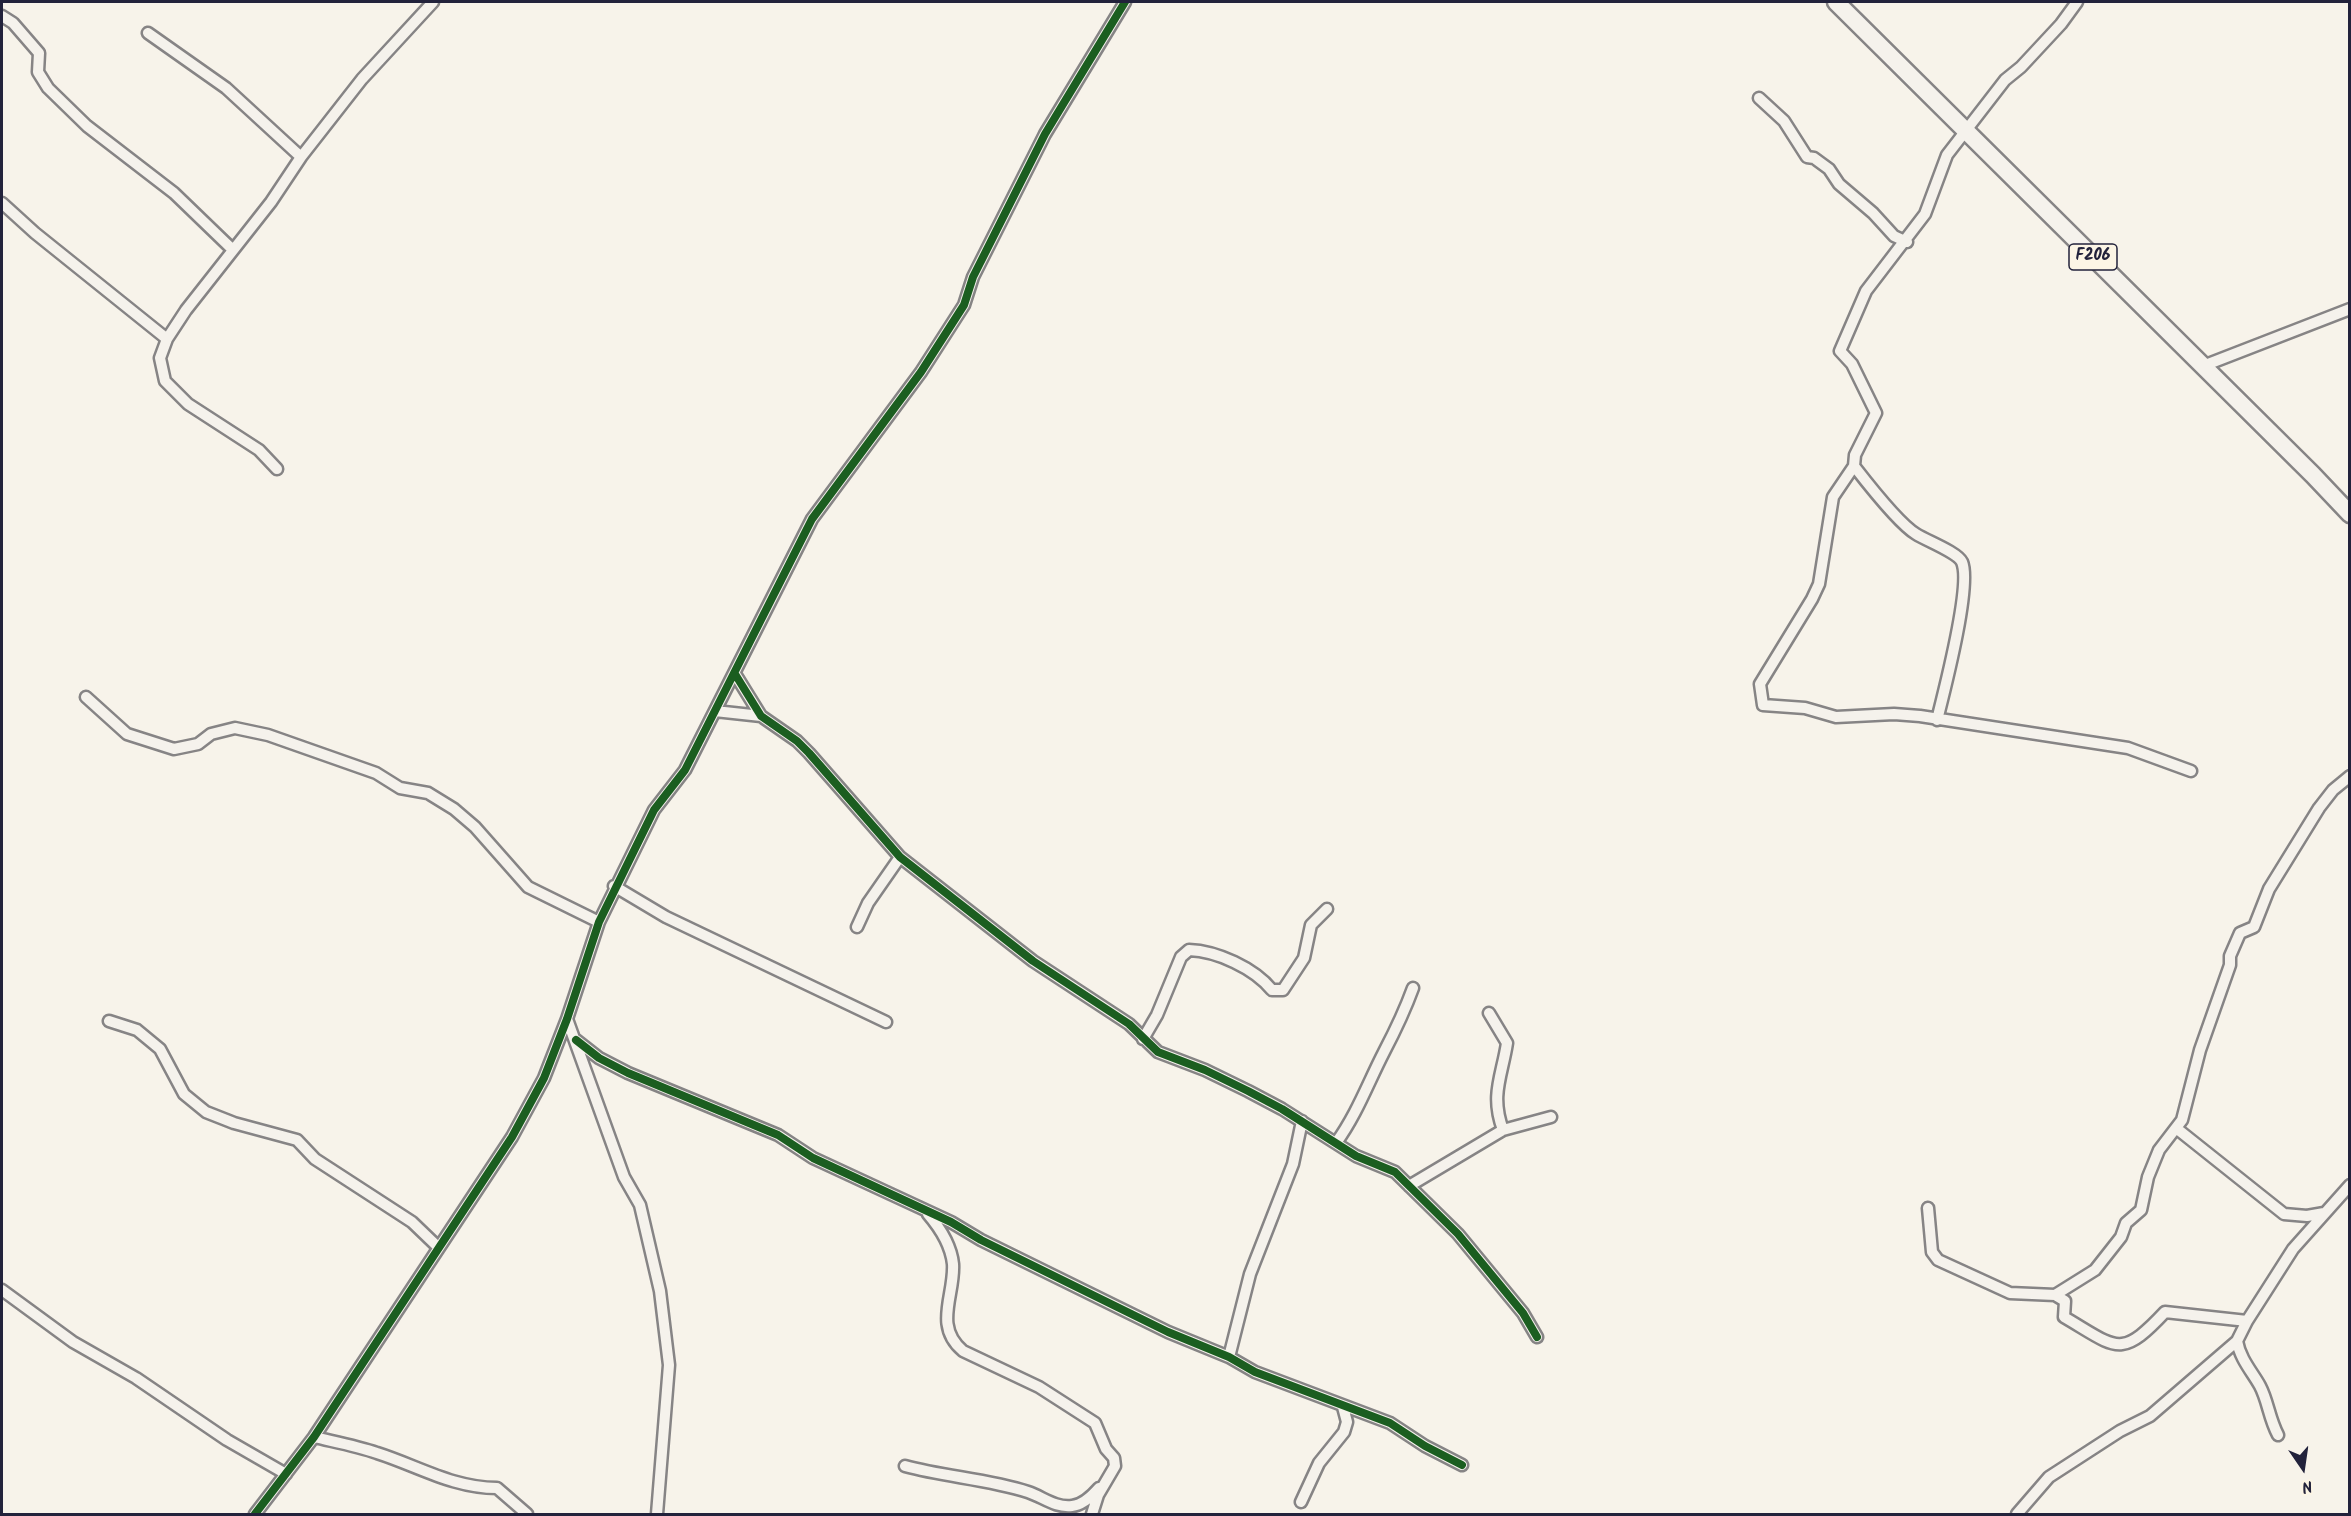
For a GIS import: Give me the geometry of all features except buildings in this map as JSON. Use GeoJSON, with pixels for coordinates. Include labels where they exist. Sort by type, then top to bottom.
{"type":"FeatureCollection","features":[{"type":"Feature","properties":{"kind":"main road","name":"F206"},"geometry":{"type":"LineString","coordinates":[[1836,2],[2349,514]]}},
{"type":"Feature","properties":{"kind":"street"},"geometry":{"type":"LineString","coordinates":[[277,469],[259,450],[188,404],[165,381],[160,358],[167,339],[232,249],[271,202],[301,157],[362,79],[433,2]]}},
{"type":"Feature","properties":{"kind":"street"},"geometry":{"type":"LineString","coordinates":[[255,1515],[314,1437],[512,1137],[544,1078],[567,1019],[598,922],[654,810],[685,770],[812,519],[921,372],[964,305],[973,277],[1045,134],[1125,2]]}},
{"type":"Feature","properties":{"kind":"street"},"geometry":{"type":"LineString","coordinates":[[2077,2],[2061,24],[2021,67],[2004,80],[1990,102],[1947,155],[1925,214],[1907,242],[1866,291],[1840,351],[1852,364],[1876,413],[1855,455],[1854,466],[1833,497],[1819,584],[1760,684],[1763,705],[1805,708],[1836,717],[1894,714],[2128,748],[2191,771]]}},
{"type":"Feature","properties":{"kind":"street"},"geometry":{"type":"LineString","coordinates":[[2,16],[13,23],[39,53],[38,72],[48,88],[87,126],[174,194],[232,249]]}},
{"type":"Feature","properties":{"kind":"street"},"geometry":{"type":"LineString","coordinates":[[148,33],[226,88],[301,157]]}},
{"type":"Feature","properties":{"kind":"street"},"geometry":{"type":"LineString","coordinates":[[1759,98],[1785,121],[1807,157],[1814,158],[1829,169],[1839,184],[1873,213],[1894,236],[1907,242]]}},
{"type":"Feature","properties":{"kind":"street"},"geometry":{"type":"LineString","coordinates":[[2,203],[35,233],[167,339]]}},
{"type":"Feature","properties":{"kind":"street"},"geometry":{"type":"LineString","coordinates":[[2203,366],[2349,309]]}},
{"type":"Feature","properties":{"kind":"street"},"geometry":{"type":"LineString","coordinates":[[1854,466],[1913,533],[1956,555],[1962,562],[1964,582],[1956,641],[1937,720]]}},
{"type":"Feature","properties":{"kind":"street"},"geometry":{"type":"LineString","coordinates":[[735,674],[761,716],[809,753],[900,858],[1033,961],[1129,1024],[1158,1052],[1205,1070],[1302,1121],[1356,1156],[1395,1172],[1458,1234],[1523,1313],[1537,1337]]}},
{"type":"Feature","properties":{"kind":"street"},"geometry":{"type":"LineString","coordinates":[[86,697],[128,734],[174,749],[198,744],[211,734],[235,728],[268,735],[376,773],[400,788],[428,793],[454,808],[475,827],[528,887],[598,922]]}},
{"type":"Feature","properties":{"kind":"street"},"geometry":{"type":"LineString","coordinates":[[715,711],[761,716]]}},
{"type":"Feature","properties":{"kind":"street"},"geometry":{"type":"LineString","coordinates":[[2055,1295],[2095,1270],[2121,1237],[2126,1223],[2141,1210],[2152,1165],[2163,1141],[2182,1120],[2200,1050],[2230,965],[2230,956],[2241,933],[2254,927],[2269,889],[2319,808],[2333,790],[2349,776]]}},
{"type":"Feature","properties":{"kind":"street"},"geometry":{"type":"LineString","coordinates":[[857,927],[868,903],[900,858]]}},
{"type":"Feature","properties":{"kind":"street"},"geometry":{"type":"LineString","coordinates":[[614,886],[666,917],[886,1022]]}},
{"type":"Feature","properties":{"kind":"street"},"geometry":{"type":"LineString","coordinates":[[1143,1039],[1157,1015],[1181,957],[1189,950],[1200,950],[1228,961],[1262,978],[1272,990],[1283,990],[1304,958],[1311,925],[1327,909]]}},
{"type":"Feature","properties":{"kind":"street"},"geometry":{"type":"LineString","coordinates":[[1336,1143],[1356,1113],[1413,988]]}},
{"type":"Feature","properties":{"kind":"street"},"geometry":{"type":"LineString","coordinates":[[1489,1013],[1507,1042],[1497,1081],[1496,1098],[1503,1130]]}},
{"type":"Feature","properties":{"kind":"street"},"geometry":{"type":"LineString","coordinates":[[567,1019],[624,1177],[640,1205],[662,1301],[669,1365],[657,1515]]}},
{"type":"Feature","properties":{"kind":"street"},"geometry":{"type":"LineString","coordinates":[[109,1021],[137,1030],[160,1049],[184,1094],[206,1112],[234,1123],[297,1140],[315,1159],[412,1222],[438,1247]]}},
{"type":"Feature","properties":{"kind":"street"},"geometry":{"type":"LineString","coordinates":[[576,1040],[599,1058],[628,1073],[778,1135],[813,1158],[883,1189],[1168,1332],[1229,1357],[1255,1372],[1342,1407],[1390,1423],[1425,1446],[1462,1465]]}},
{"type":"Feature","properties":{"kind":"street"},"geometry":{"type":"LineString","coordinates":[[1409,1186],[1503,1130],[1551,1118]]}},
{"type":"Feature","properties":{"kind":"street"},"geometry":{"type":"LineString","coordinates":[[1229,1357],[1250,1274],[1293,1164],[1302,1121]]}},
{"type":"Feature","properties":{"kind":"street"},"geometry":{"type":"LineString","coordinates":[[2175,1128],[2284,1214],[2307,1216],[2324,1212]]}},
{"type":"Feature","properties":{"kind":"street"},"geometry":{"type":"LineString","coordinates":[[2017,1515],[2049,1478],[2120,1431],[2150,1416],[2237,1341],[2247,1321],[2293,1249],[2349,1185]]}},
{"type":"Feature","properties":{"kind":"street"},"geometry":{"type":"LineString","coordinates":[[1928,1208],[1932,1252],[1938,1260],[2010,1293],[2055,1295],[2065,1301],[2064,1317],[2102,1340],[2121,1346],[2140,1339],[2165,1312],[2247,1321]]}},
{"type":"Feature","properties":{"kind":"street"},"geometry":{"type":"LineString","coordinates":[[905,1466],[1002,1485],[1031,1493],[1060,1506],[1075,1506],[1089,1498],[1115,1466],[1114,1458],[1106,1449],[1095,1423],[1065,1401],[963,1351],[952,1342],[946,1313],[953,1264],[939,1228],[926,1212]]}},
{"type":"Feature","properties":{"kind":"street"},"geometry":{"type":"LineString","coordinates":[[2,1290],[73,1342],[136,1378],[227,1440],[286,1474]]}},
{"type":"Feature","properties":{"kind":"street"},"geometry":{"type":"LineString","coordinates":[[2237,1341],[2239,1351],[2258,1382],[2269,1419],[2278,1435]]}},
{"type":"Feature","properties":{"kind":"street"},"geometry":{"type":"LineString","coordinates":[[1302,1502],[1319,1463],[1344,1431],[1347,1422],[1342,1407]]}},
{"type":"Feature","properties":{"kind":"street"},"geometry":{"type":"LineString","coordinates":[[314,1437],[377,1453],[442,1480],[472,1488],[496,1488],[527,1515]]}},
{"type":"Feature","properties":{"kind":"street"},"geometry":{"type":"LineString","coordinates":[[1092,1515],[1105,1481]]}},
{"type":"Feature","properties":{"kind":"cycle path"},"geometry":{"type":"LineString","coordinates":[[255,1514],[314,1437],[512,1137],[544,1078],[567,1019],[599,922],[654,810],[685,770],[812,519],[921,372],[964,305],[973,277],[1045,134],[1125,2]]}},
{"type":"Feature","properties":{"kind":"cycle path"},"geometry":{"type":"LineString","coordinates":[[735,674],[761,716],[797,741],[809,753],[900,857],[1033,961],[1129,1024],[1158,1052],[1205,1070],[1248,1091],[1282,1109],[1356,1156],[1395,1172],[1458,1234],[1523,1313],[1537,1337]]}},
{"type":"Feature","properties":{"kind":"cycle path"},"geometry":{"type":"LineString","coordinates":[[576,1040],[599,1058],[628,1073],[778,1135],[813,1158],[951,1222],[981,1240],[1168,1332],[1229,1357],[1255,1372],[1390,1423],[1425,1446],[1462,1465]]}}]}
